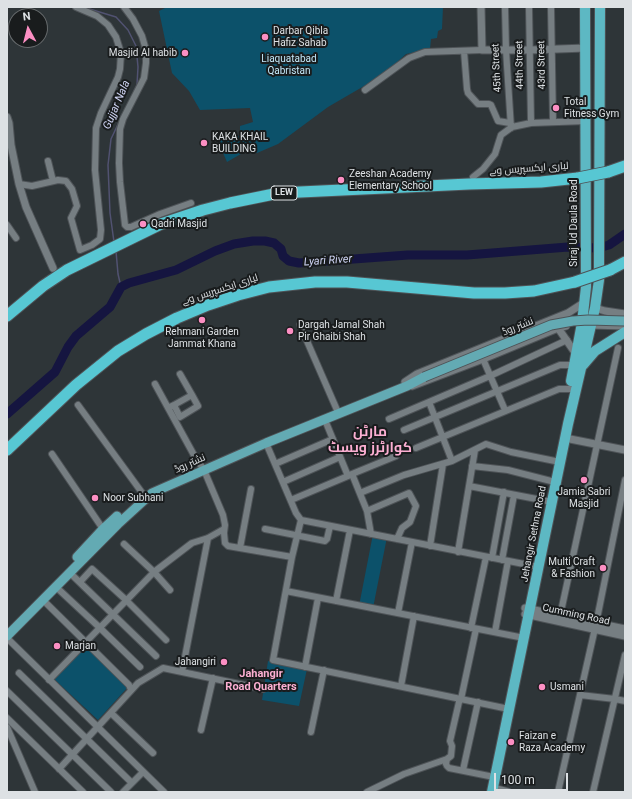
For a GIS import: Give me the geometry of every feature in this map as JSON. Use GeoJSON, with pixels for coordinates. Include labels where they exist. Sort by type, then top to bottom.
{"type":"FeatureCollection","features":[{"type":"Feature","properties":{"kind":"highway","name":"Siraj Ud Daula Road"},"geometry":{"type":"LineString","coordinates":[[585,7],[586,283]]}},
{"type":"Feature","properties":{"kind":"highway","name":"Jehangir Sethna Road"},"geometry":{"type":"LineString","coordinates":[[490,791],[489,776],[519,637],[527,612],[534,566],[570,389],[578,365],[576,354],[587,324],[595,308],[599,280],[600,7]]}},
{"type":"Feature","properties":{"kind":"highway","name":"لیاری ایکسپریس وے"},"geometry":{"type":"LineString","coordinates":[[7,316],[43,286],[67,270],[160,224],[230,203],[279,194],[469,184],[541,182],[594,175],[625,166]]}},
{"type":"Feature","properties":{"kind":"highway","name":"لیاری ایکسپریس وے"},"geometry":{"type":"LineString","coordinates":[[7,450],[76,385],[118,351],[177,318],[208,305],[238,295],[269,287],[300,283],[331,282],[364,283],[474,293],[520,293],[568,284],[610,270],[625,262]]}},
{"type":"Feature","properties":{"kind":"highway","name":"Jehangir Sethna Road"},"geometry":{"type":"LineString","coordinates":[[490,791],[565,438],[587,324],[585,302],[586,283]]}},
{"type":"Feature","properties":{"kind":"highway"},"geometry":{"type":"LineString","coordinates":[[578,365],[595,351],[625,332]]}},
{"type":"Feature","properties":{"kind":"main road","name":"نشتر روڈ"},"geometry":{"type":"LineString","coordinates":[[7,630],[103,529],[152,488],[325,420],[407,385],[424,376],[551,325],[588,320],[625,321]]}},
{"type":"Feature","properties":{"kind":"main road","name":"نشتر روڈ"},"geometry":{"type":"LineString","coordinates":[[7,637],[69,572],[152,493],[203,468],[337,410],[407,385]]}},
{"type":"Feature","properties":{"kind":"street"},"geometry":{"type":"LineString","coordinates":[[19,184],[32,186],[62,179],[66,181],[72,189],[77,206],[71,218],[80,250],[99,240],[101,236],[94,155],[96,128],[101,113],[118,77],[121,53],[116,37],[108,25],[97,16],[76,7]]}},
{"type":"Feature","properties":{"kind":"street"},"geometry":{"type":"LineString","coordinates":[[124,7],[133,19],[142,36],[146,50],[144,78],[123,119],[120,129],[119,163],[125,225],[127,227],[131,227],[190,203]]}},
{"type":"Feature","properties":{"kind":"street"},"geometry":{"type":"LineString","coordinates":[[481,7],[482,50]]}},
{"type":"Feature","properties":{"kind":"street","name":"45th Street"},"geometry":{"type":"LineString","coordinates":[[505,7],[511,126]]}},
{"type":"Feature","properties":{"kind":"street","name":"44th Street"},"geometry":{"type":"LineString","coordinates":[[529,7],[531,123]]}},
{"type":"Feature","properties":{"kind":"street","name":"43rd Street"},"geometry":{"type":"LineString","coordinates":[[551,7],[553,122]]}},
{"type":"Feature","properties":{"kind":"street"},"geometry":{"type":"LineString","coordinates":[[365,90],[409,58],[425,52],[586,48]]}},
{"type":"Feature","properties":{"kind":"street"},"geometry":{"type":"LineString","coordinates":[[464,51],[468,92],[478,104],[491,105],[498,121],[511,126],[531,123],[586,121]]}},
{"type":"Feature","properties":{"kind":"street"},"geometry":{"type":"LineString","coordinates":[[7,117],[9,139],[19,184],[26,207],[53,268]]}},
{"type":"Feature","properties":{"kind":"street"},"geometry":{"type":"LineString","coordinates":[[473,176],[482,169],[495,154],[501,135],[511,126]]}},
{"type":"Feature","properties":{"kind":"street"},"geometry":{"type":"LineString","coordinates":[[48,161],[52,181]]}},
{"type":"Feature","properties":{"kind":"street"},"geometry":{"type":"LineString","coordinates":[[7,225],[16,238]]}},
{"type":"Feature","properties":{"kind":"street","name":"نشتر روڈ"},"geometry":{"type":"LineString","coordinates":[[407,385],[417,374],[568,312],[585,302]]}},
{"type":"Feature","properties":{"kind":"street"},"geometry":{"type":"LineString","coordinates":[[595,308],[625,314]]}},
{"type":"Feature","properties":{"kind":"street"},"geometry":{"type":"LineString","coordinates":[[614,326],[615,313]]}},
{"type":"Feature","properties":{"kind":"street","name":"نشتر روڈ"},"geometry":{"type":"LineString","coordinates":[[407,385],[416,386],[558,328],[587,324],[625,326]]}},
{"type":"Feature","properties":{"kind":"street"},"geometry":{"type":"LineString","coordinates":[[300,325],[337,410]]}},
{"type":"Feature","properties":{"kind":"street"},"geometry":{"type":"LineString","coordinates":[[558,328],[576,354]]}},
{"type":"Feature","properties":{"kind":"street"},"geometry":{"type":"LineString","coordinates":[[389,419],[490,376],[567,340]]}},
{"type":"Feature","properties":{"kind":"street"},"geometry":{"type":"LineString","coordinates":[[560,616],[618,348]]}},
{"type":"Feature","properties":{"kind":"street"},"geometry":{"type":"LineString","coordinates":[[483,359],[505,410]]}},
{"type":"Feature","properties":{"kind":"street"},"geometry":{"type":"LineString","coordinates":[[404,430],[560,365],[578,365]]}},
{"type":"Feature","properties":{"kind":"street"},"geometry":{"type":"LineString","coordinates":[[174,405],[180,417],[198,406],[180,374]]}},
{"type":"Feature","properties":{"kind":"street"},"geometry":{"type":"LineString","coordinates":[[155,384],[194,456],[203,468],[223,515],[225,525],[225,543],[228,546],[292,558]]}},
{"type":"Feature","properties":{"kind":"street"},"geometry":{"type":"LineString","coordinates":[[416,448],[559,389],[570,389]]}},
{"type":"Feature","properties":{"kind":"street"},"geometry":{"type":"LineString","coordinates":[[168,408],[192,395]]}},
{"type":"Feature","properties":{"kind":"street"},"geometry":{"type":"LineString","coordinates":[[429,402],[452,461]]}},
{"type":"Feature","properties":{"kind":"street"},"geometry":{"type":"LineString","coordinates":[[78,405],[143,494]]}},
{"type":"Feature","properties":{"kind":"street"},"geometry":{"type":"LineString","coordinates":[[325,420],[340,457],[360,493],[367,511],[371,534]]}},
{"type":"Feature","properties":{"kind":"street"},"geometry":{"type":"LineString","coordinates":[[565,438],[625,450]]}},
{"type":"Feature","properties":{"kind":"street"},"geometry":{"type":"LineString","coordinates":[[275,464],[333,440]]}},
{"type":"Feature","properties":{"kind":"street"},"geometry":{"type":"LineString","coordinates":[[266,443],[296,513],[301,520],[534,566]]}},
{"type":"Feature","properties":{"kind":"street"},"geometry":{"type":"LineString","coordinates":[[360,493],[404,475],[452,461],[486,444],[511,452],[555,461]]}},
{"type":"Feature","properties":{"kind":"street"},"geometry":{"type":"LineString","coordinates":[[458,552],[475,450]]}},
{"type":"Feature","properties":{"kind":"street"},"geometry":{"type":"LineString","coordinates":[[52,454],[103,529]]}},
{"type":"Feature","properties":{"kind":"street"},"geometry":{"type":"LineString","coordinates":[[291,500],[396,456]]}},
{"type":"Feature","properties":{"kind":"street"},"geometry":{"type":"LineString","coordinates":[[283,482],[340,457]]}},
{"type":"Feature","properties":{"kind":"street"},"geometry":{"type":"LineString","coordinates":[[430,546],[443,464]]}},
{"type":"Feature","properties":{"kind":"street"},"geometry":{"type":"LineString","coordinates":[[472,466],[508,470],[552,481]]}},
{"type":"Feature","properties":{"kind":"street"},"geometry":{"type":"LineString","coordinates":[[558,792],[596,626],[625,480]]}},
{"type":"Feature","properties":{"kind":"street"},"geometry":{"type":"LineString","coordinates":[[469,486],[547,501]]}},
{"type":"Feature","properties":{"kind":"street"},"geometry":{"type":"LineString","coordinates":[[240,548],[251,489]]}},
{"type":"Feature","properties":{"kind":"street"},"geometry":{"type":"LineString","coordinates":[[489,776],[447,766],[447,759],[450,756],[452,746],[450,741],[461,699],[474,628],[504,492]]}},
{"type":"Feature","properties":{"kind":"street"},"geometry":{"type":"LineString","coordinates":[[367,511],[409,493],[416,506],[410,522],[402,528],[397,539]]}},
{"type":"Feature","properties":{"kind":"street"},"geometry":{"type":"LineString","coordinates":[[495,632],[514,495]]}},
{"type":"Feature","properties":{"kind":"street"},"geometry":{"type":"LineString","coordinates":[[301,520],[292,558],[273,660],[504,708]]}},
{"type":"Feature","properties":{"kind":"street"},"geometry":{"type":"LineString","coordinates":[[265,529],[326,540],[330,526]]}},
{"type":"Feature","properties":{"kind":"street"},"geometry":{"type":"LineString","coordinates":[[49,680],[154,572],[192,542],[208,538],[224,530]]}},
{"type":"Feature","properties":{"kind":"street"},"geometry":{"type":"LineString","coordinates":[[336,601],[350,530]]}},
{"type":"Feature","properties":{"kind":"street"},"geometry":{"type":"LineString","coordinates":[[182,672],[208,538]]}},
{"type":"Feature","properties":{"kind":"street"},"geometry":{"type":"LineString","coordinates":[[398,613],[412,542]]}},
{"type":"Feature","properties":{"kind":"street"},"geometry":{"type":"LineString","coordinates":[[124,544],[154,572],[170,590]]}},
{"type":"Feature","properties":{"kind":"street"},"geometry":{"type":"LineString","coordinates":[[80,582],[92,569],[166,640]]}},
{"type":"Feature","properties":{"kind":"street"},"geometry":{"type":"LineString","coordinates":[[69,572],[156,656]]}},
{"type":"Feature","properties":{"kind":"street"},"geometry":{"type":"LineString","coordinates":[[55,586],[140,668]]}},
{"type":"Feature","properties":{"kind":"street"},"geometry":{"type":"LineString","coordinates":[[286,591],[519,637]]}},
{"type":"Feature","properties":{"kind":"street"},"geometry":{"type":"LineString","coordinates":[[305,666],[318,598]]}},
{"type":"Feature","properties":{"kind":"street"},"geometry":{"type":"LineString","coordinates":[[42,599],[130,685],[131,690]]}},
{"type":"Feature","properties":{"kind":"street","name":"Cumming Road"},"geometry":{"type":"LineString","coordinates":[[527,612],[560,616],[625,636]]}},
{"type":"Feature","properties":{"kind":"street","name":"Cumming Road"},"geometry":{"type":"LineString","coordinates":[[527,612],[596,626],[625,629]]}},
{"type":"Feature","properties":{"kind":"street"},"geometry":{"type":"LineString","coordinates":[[401,686],[414,616]]}},
{"type":"Feature","properties":{"kind":"street"},"geometry":{"type":"LineString","coordinates":[[7,637],[164,792]]}},
{"type":"Feature","properties":{"kind":"street"},"geometry":{"type":"LineString","coordinates":[[594,792],[625,655]]}},
{"type":"Feature","properties":{"kind":"street"},"geometry":{"type":"LineString","coordinates":[[59,769],[138,683],[163,668],[263,689]]}},
{"type":"Feature","properties":{"kind":"street"},"geometry":{"type":"LineString","coordinates":[[311,732],[324,670]]}},
{"type":"Feature","properties":{"kind":"street"},"geometry":{"type":"LineString","coordinates":[[19,673],[132,783]]}},
{"type":"Feature","properties":{"kind":"street"},"geometry":{"type":"LineString","coordinates":[[202,730],[213,678]]}},
{"type":"Feature","properties":{"kind":"street"},"geometry":{"type":"LineString","coordinates":[[7,691],[111,792]]}},
{"type":"Feature","properties":{"kind":"street"},"geometry":{"type":"LineString","coordinates":[[580,695],[625,701]]}},
{"type":"Feature","properties":{"kind":"street"},"geometry":{"type":"LineString","coordinates":[[463,770],[478,702]]}},
{"type":"Feature","properties":{"kind":"street"},"geometry":{"type":"LineString","coordinates":[[110,713],[153,753]]}},
{"type":"Feature","properties":{"kind":"street"},"geometry":{"type":"LineString","coordinates":[[7,718],[83,792]]}},
{"type":"Feature","properties":{"kind":"street"},"geometry":{"type":"LineString","coordinates":[[7,727],[35,792]]}},
{"type":"Feature","properties":{"kind":"street"},"geometry":{"type":"LineString","coordinates":[[367,792],[404,774],[447,759]]}},
{"type":"Feature","properties":{"kind":"street"},"geometry":{"type":"LineString","coordinates":[[124,792],[143,772]]}},
{"type":"Feature","properties":{"kind":"street"},"geometry":{"type":"LineString","coordinates":[[490,791],[508,792]]}},
{"type":"Feature","properties":{"kind":"green space","name":"Liaquatabad Qabristan"},"geometry":{"type":"Polygon","coordinates":[[[167,7],[443,7],[442,29],[438,31],[437,38],[431,39],[430,49],[406,54],[383,75],[328,107],[278,144],[257,153],[246,151],[227,162],[215,134],[240,136],[240,126],[253,122],[250,108],[200,110],[189,91],[172,73],[159,11],[167,7]]]}},
{"type":"Feature","properties":{"kind":"green space"},"geometry":{"type":"Polygon","coordinates":[[[373,534],[387,537],[373,608],[359,606],[373,534]]]}},
{"type":"Feature","properties":{"kind":"green space"},"geometry":{"type":"Polygon","coordinates":[[[86,647],[128,687],[98,720],[54,679],[86,647]]]}},
{"type":"Feature","properties":{"kind":"green space"},"geometry":{"type":"Polygon","coordinates":[[[268,661],[307,669],[299,706],[262,700],[268,661]]]}},
{"type":"Feature","properties":{"kind":"waterway","name":"Gujjar Nala"},"geometry":{"type":"LineString","coordinates":[[83,7],[116,17],[128,30],[136,46],[138,67],[137,85],[134,91]]}},
{"type":"Feature","properties":{"kind":"waterway","name":"Gujjar Nala"},"geometry":{"type":"LineString","coordinates":[[114,242],[110,213],[108,165],[111,139],[120,120]]}},
{"type":"Feature","properties":{"kind":"waterway","name":"Lyari River"},"geometry":{"type":"LineString","coordinates":[[7,414],[55,372],[68,347],[76,336],[110,307],[121,287],[129,283],[176,270],[215,251],[234,244],[253,241],[274,243],[281,249],[283,256],[289,261],[299,263],[408,255],[467,255],[568,247],[598,248],[609,245],[625,234]]}},
{"type":"Feature","properties":{"kind":"waterway","name":"Gujjar Nala"},"geometry":{"type":"LineString","coordinates":[[116,251],[121,287]]}},
{"type":"Feature","properties":{"kind":"place","name":"Darbar Qibla Hafiz Sahab"},"geometry":{"type":"Point","coordinates":[265,37]}},
{"type":"Feature","properties":{"kind":"place","name":"Masjid Al habib"},"geometry":{"type":"Point","coordinates":[185,53]}},
{"type":"Feature","properties":{"kind":"place","name":"Total Fitness Gym"},"geometry":{"type":"Point","coordinates":[556,108]}},
{"type":"Feature","properties":{"kind":"place","name":"KAKA KHAIL BUILDING"},"geometry":{"type":"Point","coordinates":[204,143]}},
{"type":"Feature","properties":{"kind":"place","name":"Zeeshan Academy Elementary School"},"geometry":{"type":"Point","coordinates":[341,180]}},
{"type":"Feature","properties":{"kind":"place","name":"Qadri Masjid"},"geometry":{"type":"Point","coordinates":[143,224]}},
{"type":"Feature","properties":{"kind":"place","name":"Rehmani Garden Jammat Khana"},"geometry":{"type":"Point","coordinates":[202,320]}},
{"type":"Feature","properties":{"kind":"place","name":"Dargah Jamal Shah Pir Ghaibi Shah"},"geometry":{"type":"Point","coordinates":[290,331]}},
{"type":"Feature","properties":{"kind":"place","name":"Jamia Sabri Masjid"},"geometry":{"type":"Point","coordinates":[584,480]}},
{"type":"Feature","properties":{"kind":"place","name":"Noor Subhani"},"geometry":{"type":"Point","coordinates":[95,498]}},
{"type":"Feature","properties":{"kind":"place","name":"Multi Craft & Fashion"},"geometry":{"type":"Point","coordinates":[603,568]}},
{"type":"Feature","properties":{"kind":"place","name":"Marjan"},"geometry":{"type":"Point","coordinates":[57,646]}},
{"type":"Feature","properties":{"kind":"place","name":"Jahangiri"},"geometry":{"type":"Point","coordinates":[224,662]}},
{"type":"Feature","properties":{"kind":"place","name":"Usmani"},"geometry":{"type":"Point","coordinates":[542,687]}},
{"type":"Feature","properties":{"kind":"place","name":"Faizan e Raza Academy"},"geometry":{"type":"Point","coordinates":[511,742]}},
{"type":"Feature","properties":{"kind":"district","name":"مارٹن کوارٹرز ویسٹ"},"geometry":{"type":"Point","coordinates":[370,440]}},
{"type":"Feature","properties":{"kind":"district","name":"Jahangir Road Quarters"},"geometry":{"type":"Point","coordinates":[261,680]}}]}
